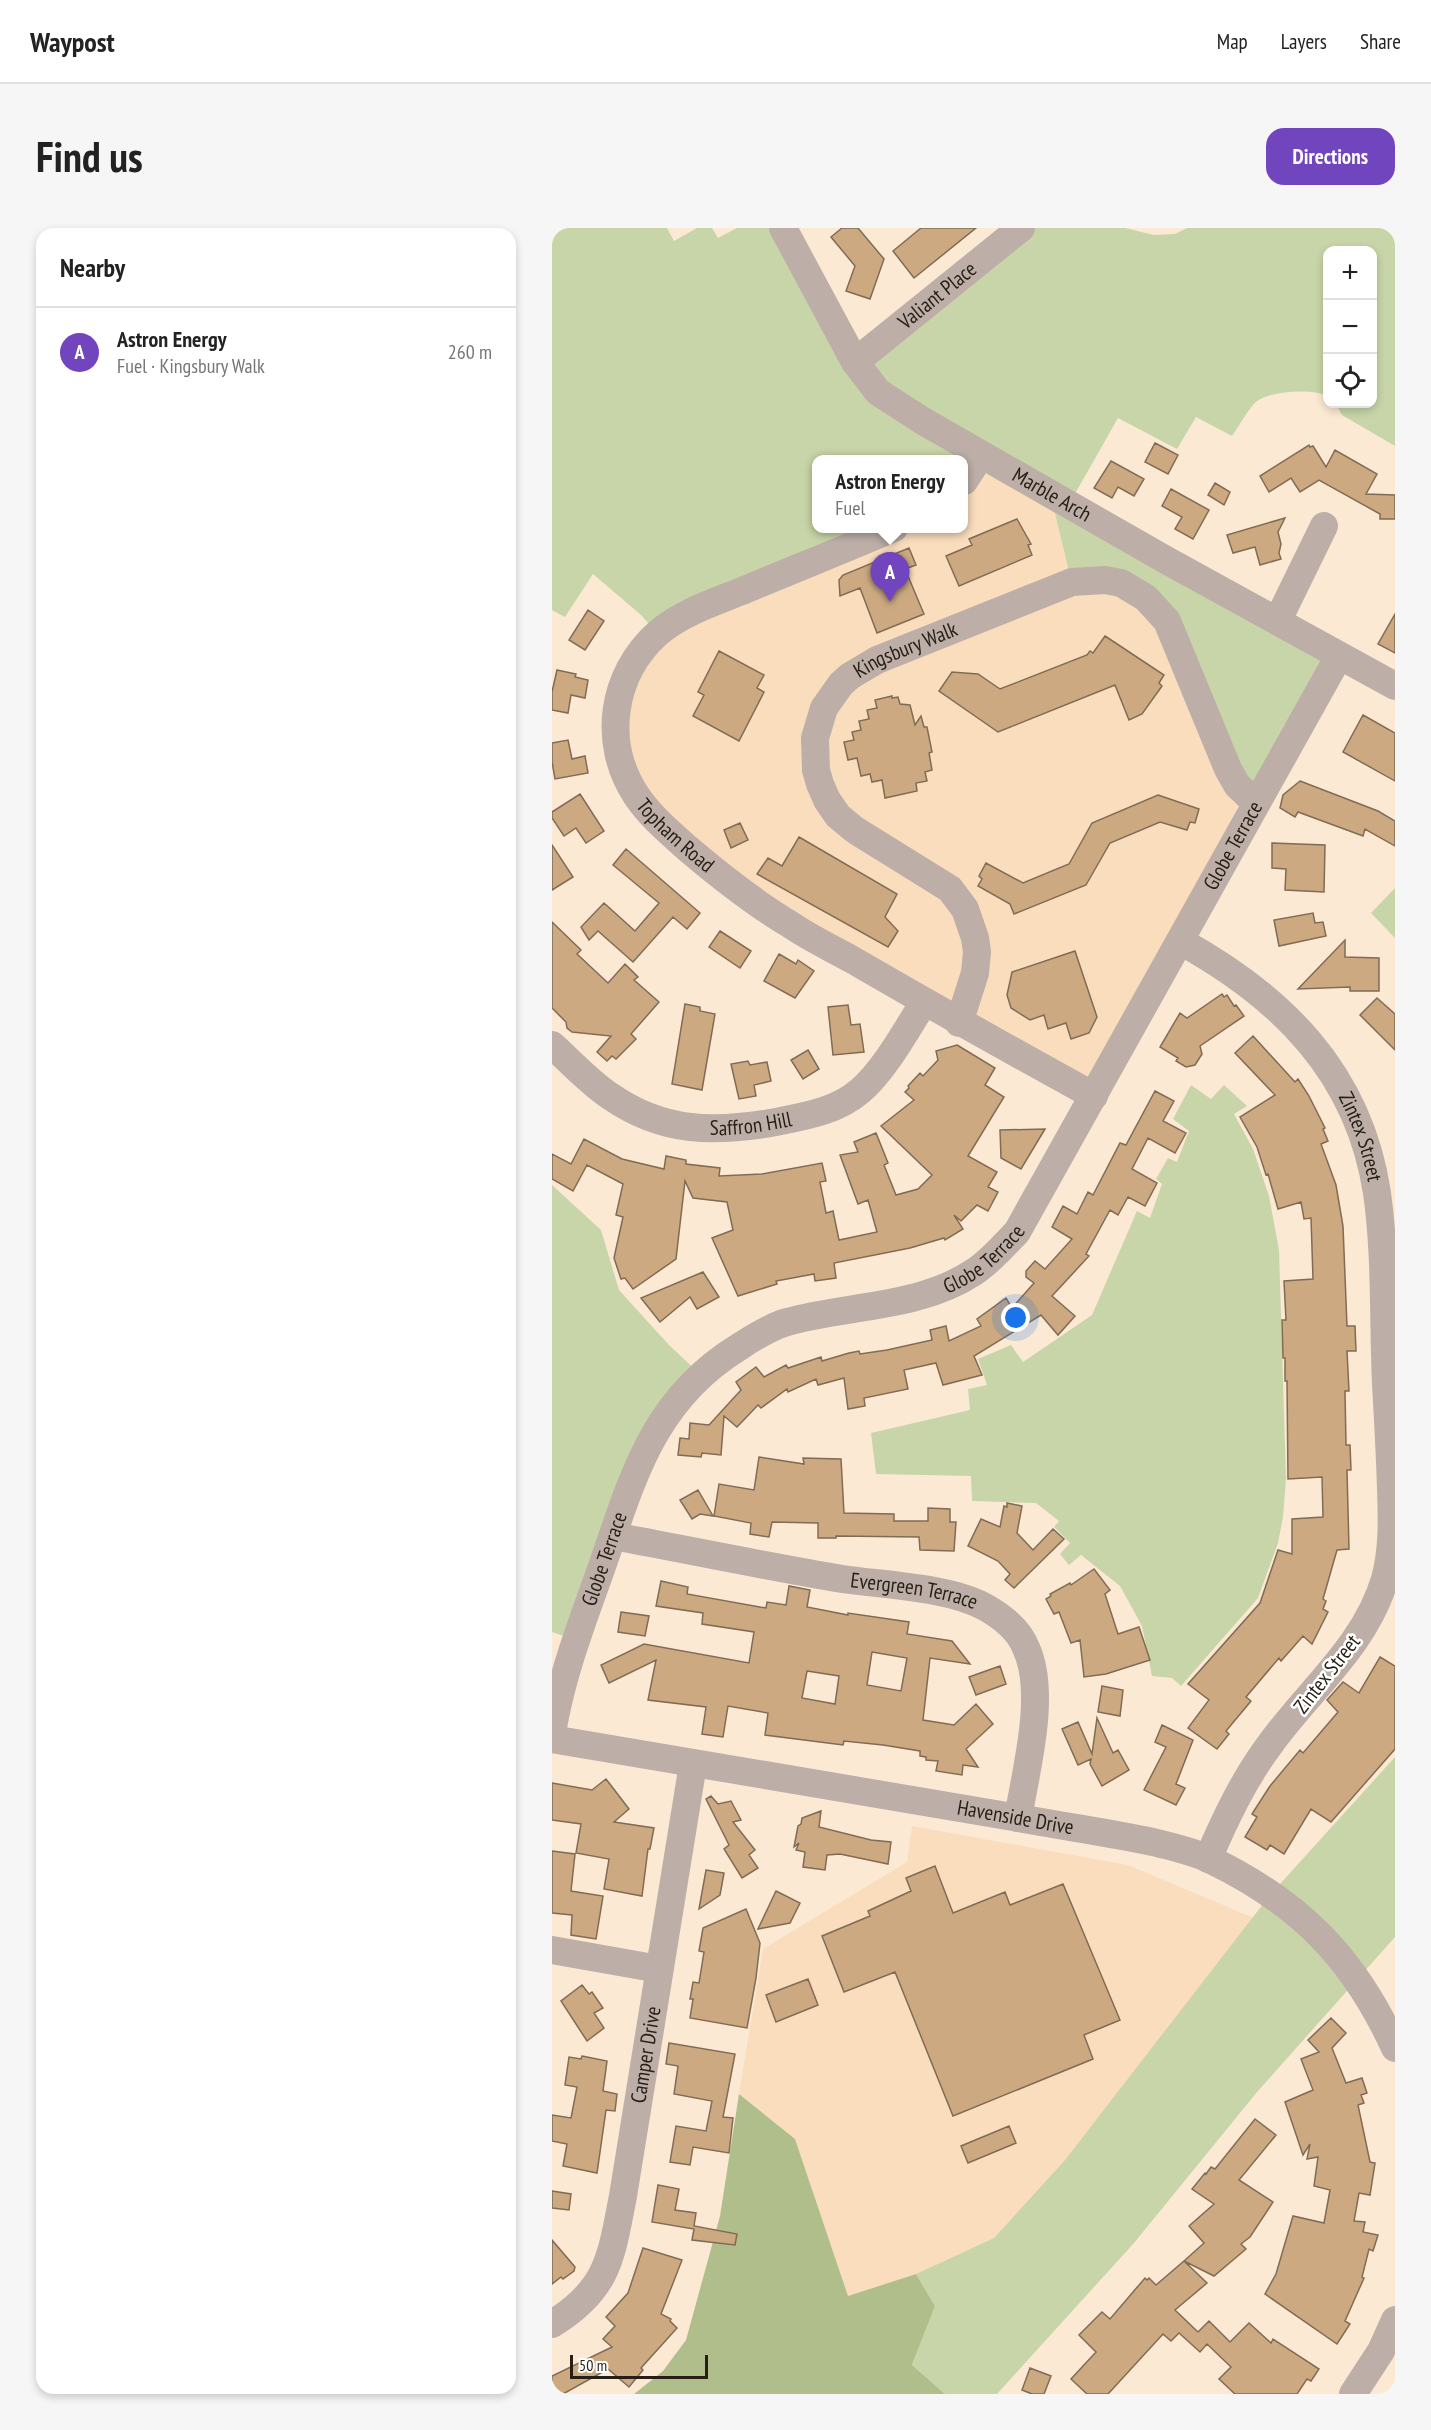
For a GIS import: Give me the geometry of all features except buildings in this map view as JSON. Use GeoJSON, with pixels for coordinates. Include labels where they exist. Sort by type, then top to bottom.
{"type":"FeatureCollection","features":[{"type":"Feature","properties":{"kind":"street","name":"Marble Arch"},"geometry":{"type":"LineString","coordinates":[[783,228],[855,362],[878,392],[905,411],[1166,560],[1395,686]]}},
{"type":"Feature","properties":{"kind":"street","name":"Valiant Place"},"geometry":{"type":"LineString","coordinates":[[855,362],[1021,228]]}},
{"type":"Feature","properties":{"kind":"street"},"geometry":{"type":"LineString","coordinates":[[968,474],[981,454]]}},
{"type":"Feature","properties":{"kind":"street"},"geometry":{"type":"LineString","coordinates":[[1278,620],[1324,526]]}},
{"type":"Feature","properties":{"kind":"street","name":"Topham Road"},"geometry":{"type":"LineString","coordinates":[[882,533],[709,604],[672,622],[646,645],[616,701],[615,734],[620,763],[627,780],[648,811],[673,836],[726,881],[790,925],[959,1023],[1094,1096]]}},
{"type":"Feature","properties":{"kind":"street","name":"Kingsbury Walk"},"geometry":{"type":"LineString","coordinates":[[959,1023],[975,973],[977,952],[975,938],[965,909],[950,889],[855,830],[838,816],[827,801],[820,784],[816,770],[815,738],[824,708],[850,676],[898,651],[1072,582],[1105,580],[1121,583],[1146,598],[1167,621],[1228,769],[1237,785],[1256,803]]}},
{"type":"Feature","properties":{"kind":"street","name":"Globe Terrace"},"geometry":{"type":"LineString","coordinates":[[552,1733],[573,1648],[613,1536],[656,1429],[675,1402],[701,1373],[760,1334],[786,1323],[922,1295],[951,1285],[989,1261],[1017,1232],[1339,656]]}},
{"type":"Feature","properties":{"kind":"street","name":"Zintex Street"},"geometry":{"type":"LineString","coordinates":[[1180,941],[1242,979],[1300,1029],[1348,1101],[1362,1137],[1377,1194],[1383,1257],[1391,1481],[1390,1554],[1385,1579],[1365,1624],[1340,1663],[1272,1741],[1246,1778],[1208,1858]]}},
{"type":"Feature","properties":{"kind":"street","name":"Saffron Hill"},"geometry":{"type":"LineString","coordinates":[[552,1045],[611,1097],[652,1119],[701,1129],[739,1127],[816,1113],[839,1106],[851,1098],[863,1089],[889,1056],[924,1002]]}},
{"type":"Feature","properties":{"kind":"street","name":"Evergreen Terrace"},"geometry":{"type":"LineString","coordinates":[[613,1536],[841,1579],[955,1596],[984,1606],[1011,1626],[1020,1636],[1026,1646],[1034,1671],[1036,1696],[1018,1818]]}},
{"type":"Feature","properties":{"kind":"street","name":"Havenside Drive"},"geometry":{"type":"LineString","coordinates":[[552,1739],[1137,1839],[1208,1858],[1270,1894],[1297,1914],[1328,1943],[1365,1989],[1395,2048]]}},
{"type":"Feature","properties":{"kind":"street","name":"Camper Drive"},"geometry":{"type":"LineString","coordinates":[[552,2324],[569,2314],[595,2289],[612,2253],[693,1764]]}},
{"type":"Feature","properties":{"kind":"street"},"geometry":{"type":"LineString","coordinates":[[552,1950],[659,1969]]}},
{"type":"Feature","properties":{"kind":"street"},"geometry":{"type":"LineString","coordinates":[[1353,2394],[1381,2351],[1395,2320]]}},
{"type":"Feature","properties":{"kind":"shaded area"},"geometry":{"type":"Polygon","coordinates":[[[975,466],[1020,478],[1145,600],[1244,795],[1094,1096],[960,1023],[674,836],[615,735],[646,646],[886,533],[968,533],[968,477],[975,466]]]}},
{"type":"Feature","properties":{"kind":"shaded area"},"geometry":{"type":"Polygon","coordinates":[[[912,1826],[1128,1865],[1254,1918],[1065,2160],[994,2238],[916,2274],[848,2296],[795,2139],[739,2094],[763,1949],[907,1862],[912,1826]]]}},
{"type":"Feature","properties":{"kind":"green space"},"geometry":{"type":"Polygon","coordinates":[[[552,228],[667,228],[674,241],[697,228],[712,228],[718,238],[737,228],[782,228],[855,361],[1021,228],[1125,228],[1154,235],[1175,234],[1187,228],[1395,228],[1395,446],[1342,415],[1338,408],[1377,408],[1377,246],[1323,246],[1323,395],[1302,391],[1263,398],[1251,407],[1232,436],[1196,417],[1177,449],[1118,418],[1068,506],[1340,657],[1257,804],[1145,600],[1072,584],[1055,513],[968,462],[968,455],[812,455],[812,533],[886,533],[658,634],[641,615],[593,574],[565,617],[552,610],[552,228]]]}},
{"type":"Feature","properties":{"kind":"green space"},"geometry":{"type":"Polygon","coordinates":[[[1395,888],[1395,938],[1371,913],[1395,888]]]}},
{"type":"Feature","properties":{"kind":"green space"},"geometry":{"type":"Polygon","coordinates":[[[1191,1085],[1211,1099],[1224,1085],[1247,1106],[1234,1114],[1253,1149],[1269,1196],[1279,1250],[1286,1479],[1278,1543],[1258,1598],[1181,1686],[1172,1678],[1152,1676],[1142,1626],[1120,1586],[1081,1555],[1069,1565],[1060,1554],[1070,1543],[1054,1527],[1059,1521],[1036,1503],[972,1501],[971,1476],[876,1474],[871,1433],[970,1410],[968,1389],[987,1385],[978,1359],[1011,1345],[1023,1362],[1092,1315],[1137,1211],[1150,1218],[1162,1184],[1156,1179],[1168,1158],[1177,1162],[1189,1131],[1173,1119],[1191,1085]]]}},
{"type":"Feature","properties":{"kind":"green space"},"geometry":{"type":"Polygon","coordinates":[[[552,1185],[601,1230],[619,1290],[669,1345],[701,1375],[675,1403],[576,1640],[552,1632],[552,1185]]]}},
{"type":"Feature","properties":{"kind":"green space"},"geometry":{"type":"Polygon","coordinates":[[[1395,1757],[1395,1937],[1257,2092],[1134,2243],[997,2394],[945,2394],[912,2365],[935,2306],[916,2274],[994,2238],[1065,2160],[1270,1895],[1395,1757]]]}},
{"type":"Feature","properties":{"kind":"green space"},"geometry":{"type":"Polygon","coordinates":[[[739,2094],[795,2139],[848,2296],[916,2274],[935,2306],[912,2365],[945,2394],[634,2394],[663,2371],[686,2340],[720,2216],[739,2094]]]}},
{"type":"Feature","properties":{"kind":"place","name":"Astron Energy"},"geometry":{"type":"Point","coordinates":[890,602]}}]}
